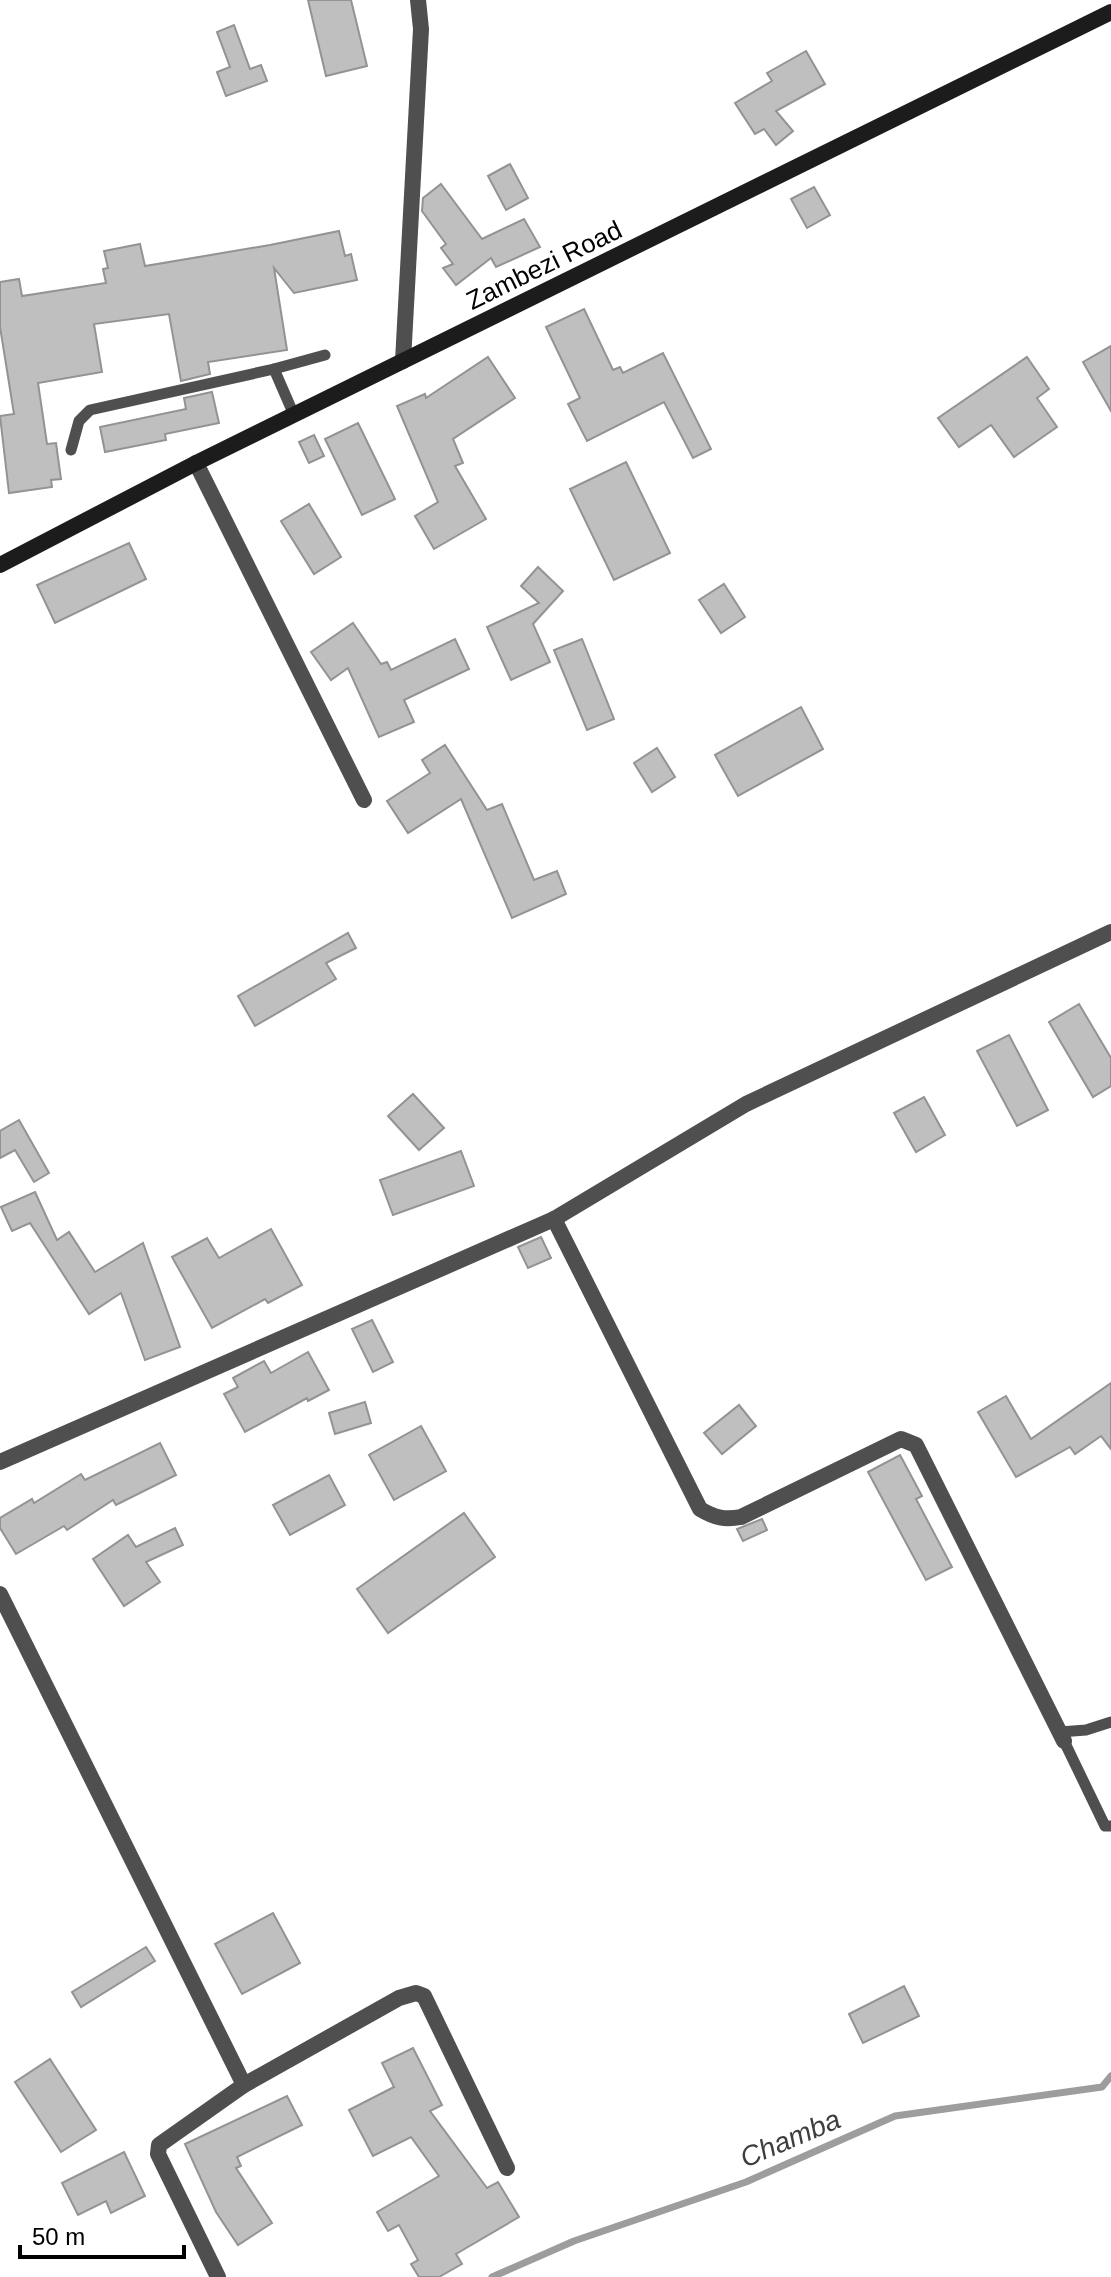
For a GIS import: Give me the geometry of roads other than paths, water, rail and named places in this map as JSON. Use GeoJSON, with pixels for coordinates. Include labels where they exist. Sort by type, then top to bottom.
{"type":"FeatureCollection","features":[{"type":"Feature","properties":{"kind":"main road","name":"Zambezi Road"},"geometry":{"type":"LineString","coordinates":[[0,565],[196,463],[1111,12]]}},
{"type":"Feature","properties":{"kind":"street"},"geometry":{"type":"LineString","coordinates":[[403,361],[421,29],[418,0]]}},
{"type":"Feature","properties":{"kind":"street"},"geometry":{"type":"LineString","coordinates":[[196,463],[364,800]]}},
{"type":"Feature","properties":{"kind":"street"},"geometry":{"type":"LineString","coordinates":[[0,1462],[554,1219],[746,1104],[1111,932]]}},
{"type":"Feature","properties":{"kind":"street"},"geometry":{"type":"LineString","coordinates":[[554,1219],[700,1509],[713,1517],[727,1520],[741,1517],[901,1439],[916,1445],[1062,1736]]}},
{"type":"Feature","properties":{"kind":"street"},"geometry":{"type":"LineString","coordinates":[[0,1594],[244,2085]]}},
{"type":"Feature","properties":{"kind":"street"},"geometry":{"type":"LineString","coordinates":[[218,2277],[158,2154],[159,2145],[244,2085],[399,1998],[416,1993],[424,1996],[507,2168]]}},
{"type":"Feature","properties":{"kind":"lane"},"geometry":{"type":"LineString","coordinates":[[71,450],[79,421],[90,410],[325,355]]}},
{"type":"Feature","properties":{"kind":"lane"},"geometry":{"type":"LineString","coordinates":[[274,369],[294,415]]}},
{"type":"Feature","properties":{"kind":"lane"},"geometry":{"type":"LineString","coordinates":[[1111,1722],[1062,1736],[1105,1826],[1111,1826]]}},
{"type":"Feature","properties":{"kind":"waterway","name":"Chamba"},"geometry":{"type":"LineString","coordinates":[[492,2277],[574,2241],[746,2182],[895,2116],[1102,2087],[1111,2076]]}}]}
